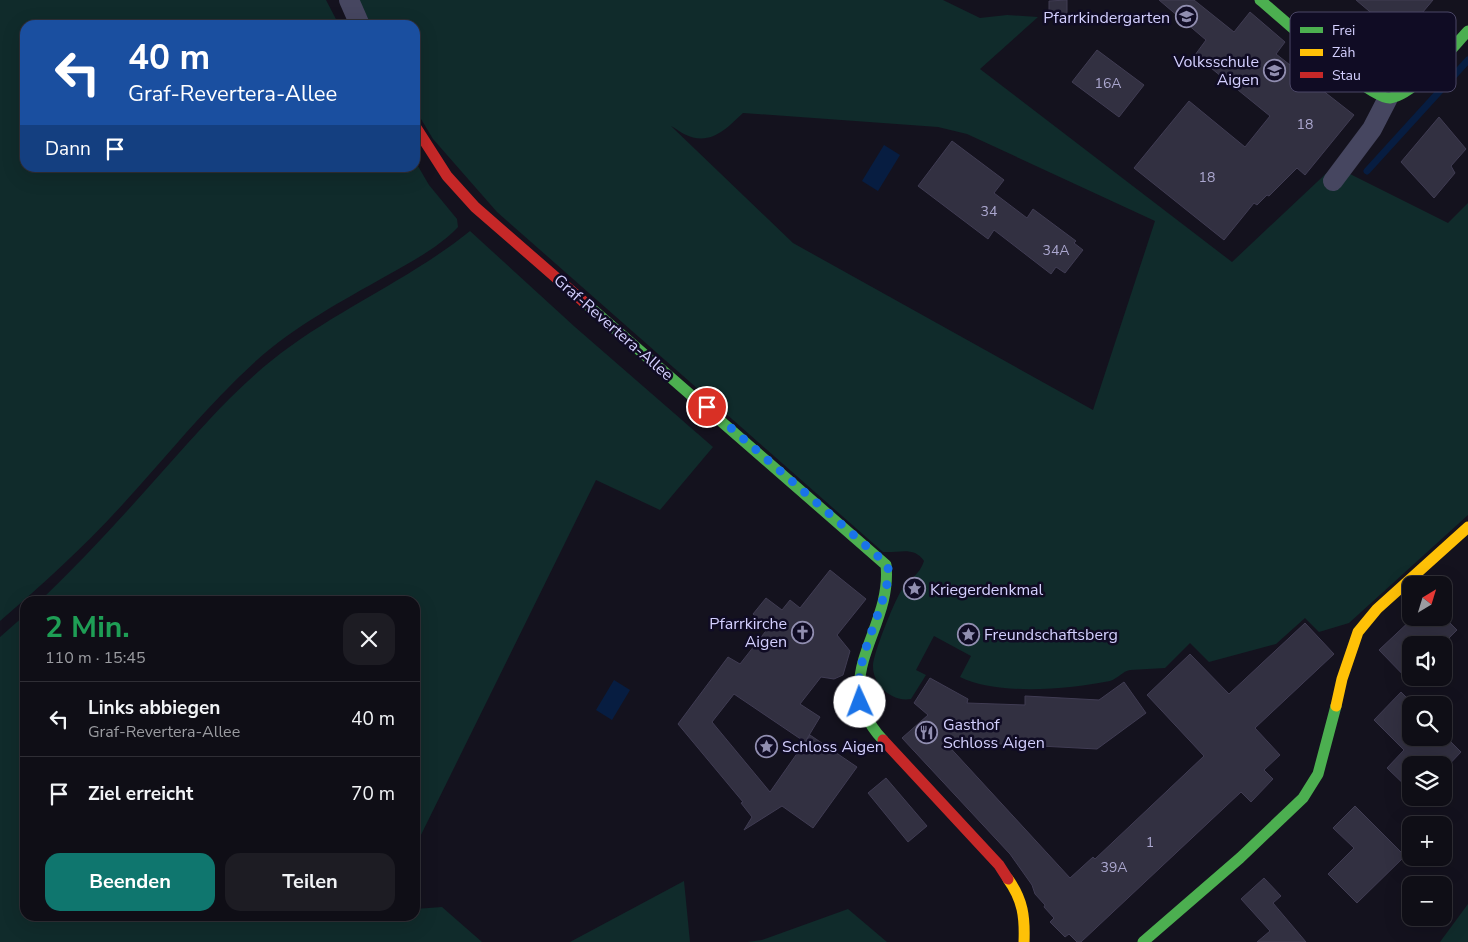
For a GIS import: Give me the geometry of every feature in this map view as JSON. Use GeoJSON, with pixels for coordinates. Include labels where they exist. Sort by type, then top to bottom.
{"type":"FeatureCollection","features":[{"type":"Feature","properties":{"kind":"street"},"geometry":{"type":"LineString","coordinates":[[349,0],[358,20]]}},
{"type":"Feature","properties":{"kind":"street"},"geometry":{"type":"LineString","coordinates":[[1260,0],[1290,25]]}},
{"type":"Feature","properties":{"kind":"street"},"geometry":{"type":"LineString","coordinates":[[1456,43],[1468,31]]}},
{"type":"Feature","properties":{"kind":"street"},"geometry":{"type":"LineString","coordinates":[[1373,92],[1388,98],[1403,92]]}},
{"type":"Feature","properties":{"kind":"street"},"geometry":{"type":"LineString","coordinates":[[1333,182],[1372,129],[1388,98]]}},
{"type":"Feature","properties":{"kind":"street","name":"Graf-Revertera-Allee"},"geometry":{"type":"LineString","coordinates":[[420,134],[448,176],[475,207],[880,558],[888,568],[888,577],[858,680],[860,702],[865,716],[878,735],[999,865],[1021,901],[1026,916],[1024,942]]}},
{"type":"Feature","properties":{"kind":"street"},"geometry":{"type":"LineString","coordinates":[[1143,942],[1258,842],[1303,798],[1318,774],[1326,754],[1342,679],[1358,632],[1377,609],[1468,527]]}},
{"type":"Feature","properties":{"kind":"green space"},"geometry":{"type":"Polygon","coordinates":[[[0,0],[326,0],[336,20],[20,20],[20,172],[420,172],[420,170],[429,185],[457,219],[458,227],[442,242],[424,254],[303,325],[257,360],[205,412],[94,535],[29,596],[20,596],[20,604],[0,621],[0,0]]]}},
{"type":"Feature","properties":{"kind":"green space"},"geometry":{"type":"Polygon","coordinates":[[[359,0],[943,0],[980,18],[1007,15],[1038,17],[980,69],[1232,262],[1334,166],[1448,223],[1468,203],[1468,515],[1349,623],[1319,632],[1305,618],[1276,644],[1209,662],[1190,643],[1165,668],[1130,670],[1110,681],[1093,684],[1034,689],[994,687],[960,677],[971,656],[934,636],[916,670],[926,675],[911,699],[895,697],[884,690],[876,680],[873,669],[874,660],[884,628],[901,591],[920,570],[924,561],[920,556],[906,551],[883,552],[497,212],[433,139],[420,117],[420,20],[369,20],[359,0]],[[743,113],[724,130],[710,137],[693,137],[671,126],[793,243],[1093,410],[1155,221],[967,134],[938,127],[743,113]]]}},
{"type":"Feature","properties":{"kind":"green space"},"geometry":{"type":"Polygon","coordinates":[[[470,231],[575,327],[713,447],[660,510],[596,480],[420,837],[420,596],[45,596],[103,538],[214,414],[271,361],[320,327],[446,249],[470,231]]]}},
{"type":"Feature","properties":{"kind":"green space"},"geometry":{"type":"Polygon","coordinates":[[[20,619],[20,921],[420,921],[420,909],[442,907],[482,942],[0,942],[0,637],[20,619]]]}},
{"type":"Feature","properties":{"kind":"green space"},"geometry":{"type":"Polygon","coordinates":[[[684,881],[690,942],[570,942],[684,881]]]}},
{"type":"Feature","properties":{"kind":"green space"},"geometry":{"type":"Polygon","coordinates":[[[1468,904],[1468,942],[1440,942],[1468,904]]]}},
{"type":"Feature","properties":{"kind":"green space"},"geometry":{"type":"Polygon","coordinates":[[[848,909],[887,942],[747,942],[762,940],[848,909]]]}},
{"type":"Feature","properties":{"kind":"water"},"geometry":{"type":"Polygon","coordinates":[[[884,145],[900,155],[878,191],[862,181],[884,145]]]}},
{"type":"Feature","properties":{"kind":"water"},"geometry":{"type":"Polygon","coordinates":[[[614,680],[630,690],[612,720],[596,710],[614,680]]]}},
{"type":"Feature","properties":{"kind":"building"},"geometry":{"type":"Polygon","coordinates":[[[1067,0],[1067,18],[1049,19],[1049,1],[1067,0]]]}},
{"type":"Feature","properties":{"kind":"building"},"geometry":{"type":"Polygon","coordinates":[[[1159,0],[1194,0],[1234,32],[1250,12],[1285,42],[1276,54],[1290,65],[1290,92],[1325,92],[1354,115],[1305,175],[1297,168],[1269,196],[1267,195],[1257,205],[1254,203],[1224,240],[1134,168],[1189,101],[1245,147],[1270,116],[1195,55],[1206,40],[1159,0]]]}},
{"type":"Feature","properties":{"kind":"building"},"geometry":{"type":"Polygon","coordinates":[[[1356,0],[1433,0],[1423,12],[1370,12],[1356,0]]]}},
{"type":"Feature","properties":{"kind":"building"},"geometry":{"type":"Polygon","coordinates":[[[1097,50],[1144,85],[1119,117],[1072,82],[1097,50]]]}},
{"type":"Feature","properties":{"kind":"building"},"geometry":{"type":"Polygon","coordinates":[[[1439,117],[1466,149],[1451,166],[1455,173],[1434,198],[1401,162],[1439,117]]]}},
{"type":"Feature","properties":{"kind":"building"},"geometry":{"type":"Polygon","coordinates":[[[952,141],[1004,180],[994,193],[1027,218],[1033,209],[1076,241],[1074,243],[1083,250],[1065,273],[1056,267],[1051,274],[994,230],[988,239],[918,186],[952,141]]]}},
{"type":"Feature","properties":{"kind":"building"},"geometry":{"type":"Polygon","coordinates":[[[830,570],[866,599],[837,635],[850,651],[843,675],[834,679],[821,677],[800,704],[820,717],[805,742],[734,694],[712,722],[770,792],[810,735],[857,767],[813,828],[782,806],[744,830],[752,817],[741,803],[743,802],[678,724],[728,657],[740,664],[769,627],[753,614],[766,598],[782,610],[790,600],[800,608],[830,570]]]}},
{"type":"Feature","properties":{"kind":"building"},"geometry":{"type":"Polygon","coordinates":[[[1305,623],[1334,654],[1255,728],[1280,755],[1264,770],[1273,779],[1251,802],[1241,792],[1081,942],[1077,942],[1069,934],[1065,937],[1050,922],[1054,918],[1035,894],[1032,885],[1010,854],[902,738],[928,715],[914,703],[930,678],[968,699],[967,703],[1025,705],[1025,696],[1099,700],[1124,682],[1146,713],[1097,749],[944,741],[1070,878],[1093,857],[1095,859],[1204,756],[1147,695],[1190,654],[1229,694],[1305,623]]]}},
{"type":"Feature","properties":{"kind":"building"},"geometry":{"type":"Polygon","coordinates":[[[1452,625],[1457,630],[1451,636],[1402,636],[1402,674],[1379,650],[1404,626],[1452,625]]]}},
{"type":"Feature","properties":{"kind":"building"},"geometry":{"type":"Polygon","coordinates":[[[1401,692],[1405,696],[1402,696],[1402,746],[1452,746],[1452,743],[1461,752],[1452,762],[1452,756],[1402,756],[1402,782],[1387,768],[1404,750],[1374,720],[1401,692]]]}},
{"type":"Feature","properties":{"kind":"building"},"geometry":{"type":"Polygon","coordinates":[[[886,778],[927,826],[908,842],[868,793],[886,778]]]}},
{"type":"Feature","properties":{"kind":"building"},"geometry":{"type":"Polygon","coordinates":[[[1355,806],[1402,853],[1402,859],[1357,903],[1328,874],[1354,848],[1333,828],[1355,806]]]}},
{"type":"Feature","properties":{"kind":"building"},"geometry":{"type":"Polygon","coordinates":[[[1264,878],[1281,896],[1273,903],[1306,942],[1257,942],[1270,931],[1241,899],[1264,878]]]}},
{"type":"Feature","properties":{"kind":"waterway"},"geometry":{"type":"LineString","coordinates":[[1456,73],[1468,60]]}},
{"type":"Feature","properties":{"kind":"waterway"},"geometry":{"type":"LineString","coordinates":[[1367,171],[1439,92]]}},
{"type":"Feature","properties":{"kind":"traffic: fast"},"geometry":{"type":"LineString","coordinates":[[1260,0],[1290,26]]}},
{"type":"Feature","properties":{"kind":"traffic: fast"},"geometry":{"type":"LineString","coordinates":[[1456,44],[1468,31]]}},
{"type":"Feature","properties":{"kind":"traffic: fast"},"geometry":{"type":"LineString","coordinates":[[1375,92],[1390,98],[1404,92]]}},
{"type":"Feature","properties":{"kind":"traffic: fast"},"geometry":{"type":"LineString","coordinates":[[584,302],[886,565],[886,589],[860,675],[860,696],[867,717],[883,740]]}},
{"type":"Feature","properties":{"kind":"traffic: fast"},"geometry":{"type":"LineString","coordinates":[[1143,942],[1240,858],[1303,798],[1318,774],[1336,706]]}},
{"type":"Feature","properties":{"kind":"traffic: slow"},"geometry":{"type":"LineString","coordinates":[[1336,706],[1342,679],[1358,632],[1377,609],[1468,527]]}},
{"type":"Feature","properties":{"kind":"traffic: slow"},"geometry":{"type":"LineString","coordinates":[[1008,879],[1017,894],[1022,909],[1024,942]]}},
{"type":"Feature","properties":{"kind":"traffic: jam"},"geometry":{"type":"LineString","coordinates":[[420,134],[447,176],[475,207],[584,302]]}},
{"type":"Feature","properties":{"kind":"traffic: jam"},"geometry":{"type":"LineString","coordinates":[[883,740],[999,865],[1008,879]]}},
{"type":"Feature","properties":{"kind":"place","name":"Pfarrkindergarten"},"geometry":{"type":"Point","coordinates":[1186,17]}},
{"type":"Feature","properties":{"kind":"place","name":"Volksschule Aigen"},"geometry":{"type":"Point","coordinates":[1275,70]}},
{"type":"Feature","properties":{"kind":"place","name":"Kriegerdenkmal"},"geometry":{"type":"Point","coordinates":[914,589]}},
{"type":"Feature","properties":{"kind":"place","name":"Pfarrkirche Aigen"},"geometry":{"type":"Point","coordinates":[803,632]}},
{"type":"Feature","properties":{"kind":"place","name":"Freundschaftsberg"},"geometry":{"type":"Point","coordinates":[968,634]}},
{"type":"Feature","properties":{"kind":"place","name":"Gasthof Schloss Aigen"},"geometry":{"type":"Point","coordinates":[927,733]}},
{"type":"Feature","properties":{"kind":"place","name":"Schloss Aigen"},"geometry":{"type":"Point","coordinates":[766,746]}},
{"type":"Feature","properties":{"kind":"route"},"geometry":{"type":"LineString","coordinates":[[707,407],[880,558],[888,568],[888,583],[858,680],[860,702]]}}]}
